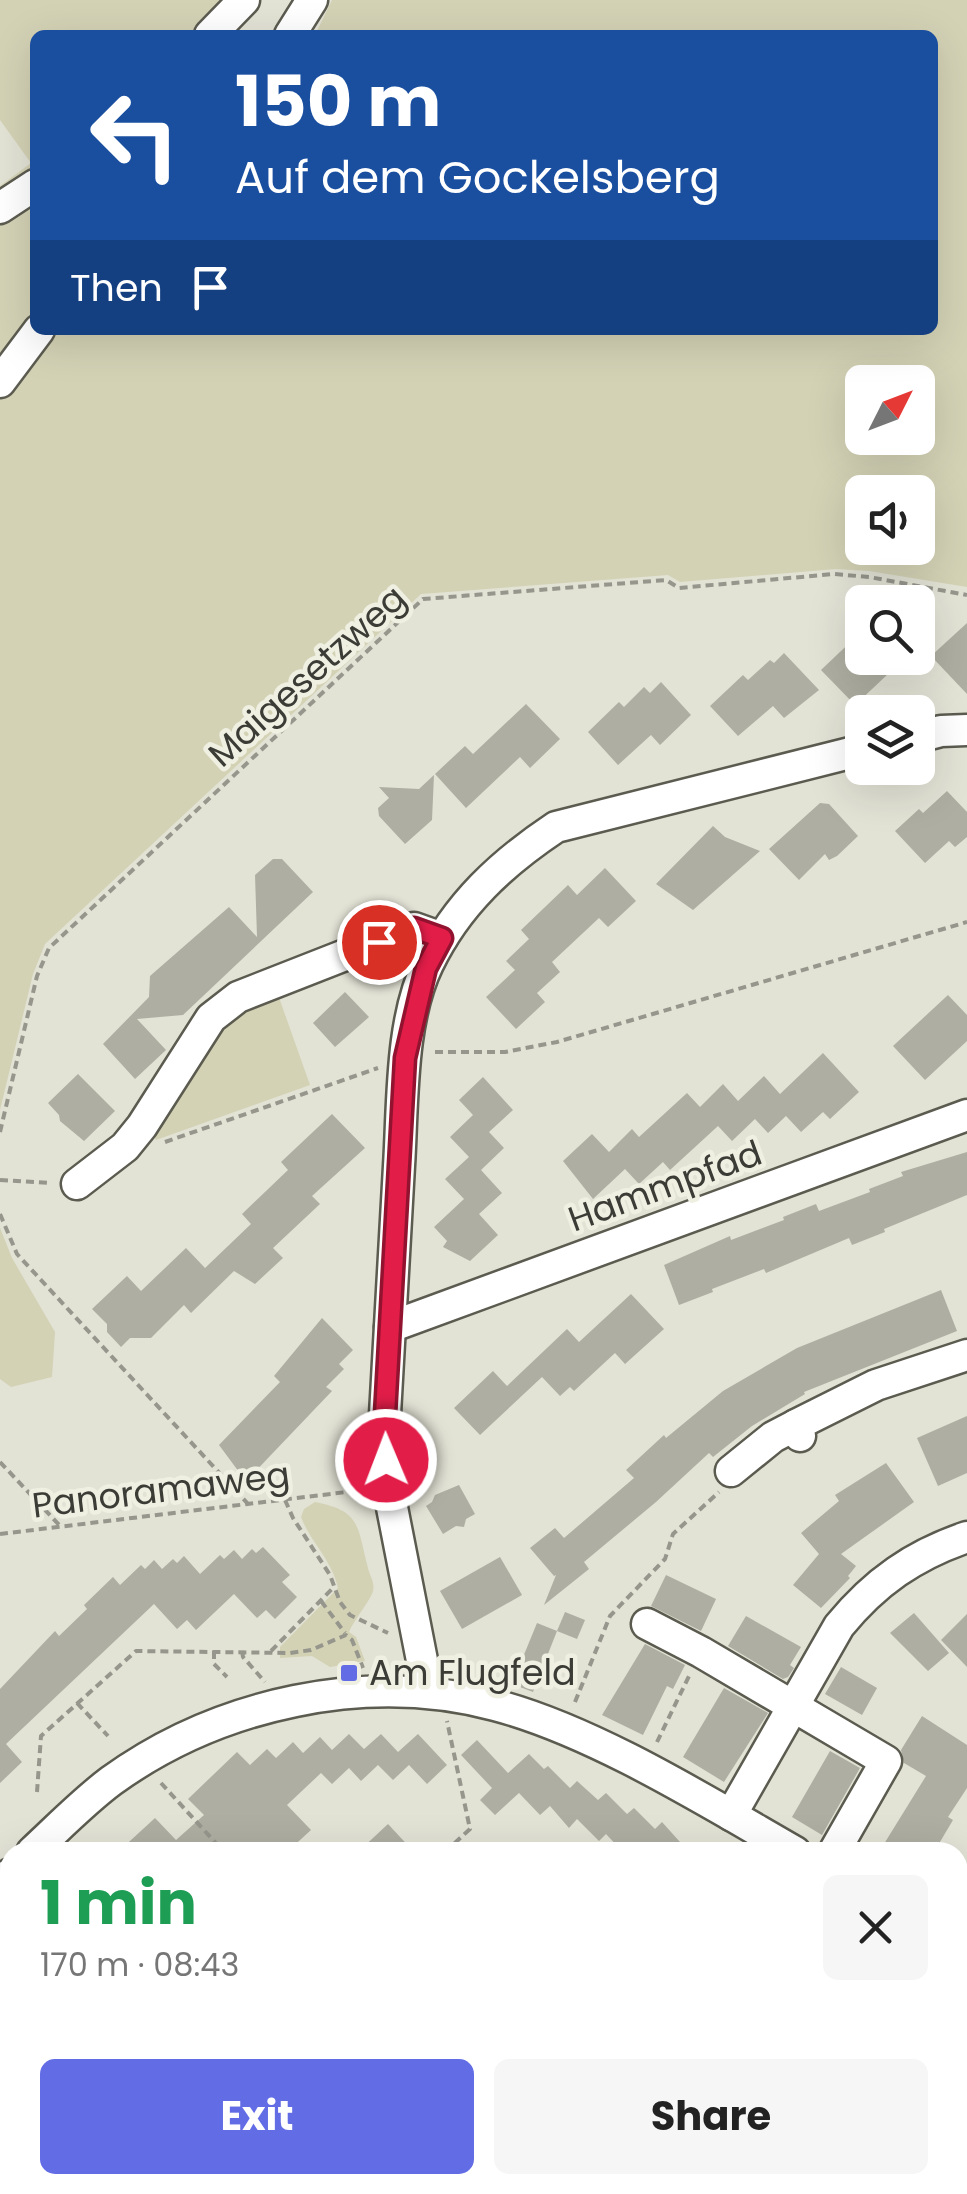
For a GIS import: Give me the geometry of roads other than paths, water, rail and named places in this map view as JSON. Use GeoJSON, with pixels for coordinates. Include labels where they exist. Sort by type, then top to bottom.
{"type":"FeatureCollection","features":[{"type":"Feature","properties":{"kind":"street"},"geometry":{"type":"LineString","coordinates":[[215,30],[244,0]]}},
{"type":"Feature","properties":{"kind":"street"},"geometry":{"type":"LineString","coordinates":[[292,30],[304,3]]}},
{"type":"Feature","properties":{"kind":"street"},"geometry":{"type":"LineString","coordinates":[[0,208],[30,188]]}},
{"type":"Feature","properties":{"kind":"street"},"geometry":{"type":"LineString","coordinates":[[0,382],[35,335]]}},
{"type":"Feature","properties":{"kind":"street"},"geometry":{"type":"LineString","coordinates":[[935,733],[967,730]]}},
{"type":"Feature","properties":{"kind":"street"},"geometry":{"type":"LineString","coordinates":[[435,1693],[388,1487],[384,1432],[405,1058],[426,968],[475,892],[515,854],[556,826],[845,754]]}},
{"type":"Feature","properties":{"kind":"street"},"geometry":{"type":"LineString","coordinates":[[77,1184],[125,1147],[210,1018],[238,997],[414,928],[442,938]]}},
{"type":"Feature","properties":{"kind":"street","name":"Hammpfad"},"geometry":{"type":"LineString","coordinates":[[390,1327],[967,1115]]}},
{"type":"Feature","properties":{"kind":"street"},"geometry":{"type":"LineString","coordinates":[[732,1471],[773,1438],[798,1430],[876,1385],[967,1355]]}},
{"type":"Feature","properties":{"kind":"street"},"geometry":{"type":"LineString","coordinates":[[732,1816],[839,1626],[861,1598],[884,1578],[930,1550],[967,1537]]}},
{"type":"Feature","properties":{"kind":"street"},"geometry":{"type":"LineString","coordinates":[[646,1624],[886,1761],[840,1842]]}},
{"type":"Feature","properties":{"kind":"street"},"geometry":{"type":"LineString","coordinates":[[43,1842],[109,1783],[142,1761],[180,1740],[271,1705],[311,1697],[435,1693],[495,1705],[564,1730],[778,1842]]}},
{"type":"Feature","properties":{"kind":"place","name":"Am Flugfeld"},"geometry":{"type":"Point","coordinates":[349,1673]}}]}
